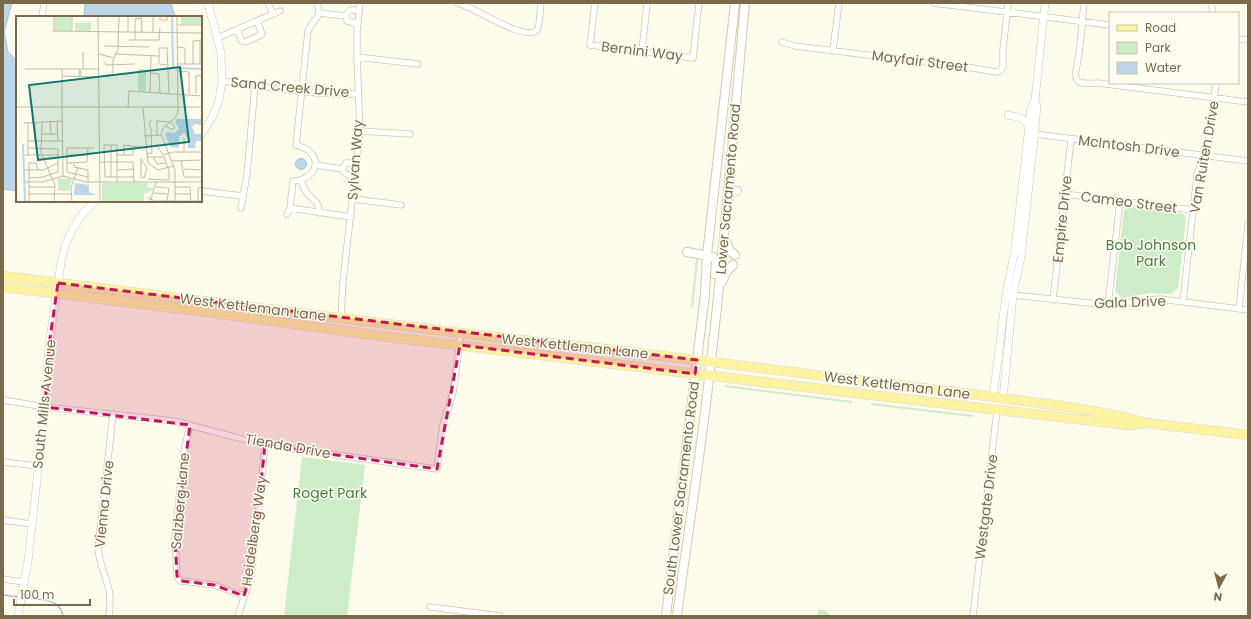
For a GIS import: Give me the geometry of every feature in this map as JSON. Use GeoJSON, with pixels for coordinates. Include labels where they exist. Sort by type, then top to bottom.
{"type":"FeatureCollection","features":[{"type":"Feature","properties":{"kind":"main road","name":"Lower Sacramento Road"},"geometry":{"type":"LineString","coordinates":[[697,360],[735,3]]}},
{"type":"Feature","properties":{"kind":"main road","name":"Lower Sacramento Road"},"geometry":{"type":"LineString","coordinates":[[710,376],[725,230],[734,193],[745,3]]}},
{"type":"Feature","properties":{"kind":"main road"},"geometry":{"type":"LineString","coordinates":[[725,230],[726,241],[730,251],[734,255]]}},
{"type":"Feature","properties":{"kind":"main road"},"geometry":{"type":"LineString","coordinates":[[687,252],[707,255],[716,260],[715,286],[718,296]]}},
{"type":"Feature","properties":{"kind":"main road"},"geometry":{"type":"LineString","coordinates":[[718,296],[723,279],[734,265]]}},
{"type":"Feature","properties":{"kind":"main road","name":"West Kettleman Lane"},"geometry":{"type":"LineString","coordinates":[[3,276],[998,398],[1076,408],[1146,423],[1248,435]]}},
{"type":"Feature","properties":{"kind":"main road","name":"West Kettleman Lane"},"geometry":{"type":"LineString","coordinates":[[3,286],[710,376],[1127,425],[1146,423]]}},
{"type":"Feature","properties":{"kind":"main road","name":"South Lower Sacramento Road"},"geometry":{"type":"LineString","coordinates":[[666,616],[697,360]]}},
{"type":"Feature","properties":{"kind":"main road","name":"South Lower Sacramento Road"},"geometry":{"type":"LineString","coordinates":[[677,616],[710,376]]}},
{"type":"Feature","properties":{"kind":"street"},"geometry":{"type":"LineString","coordinates":[[42,16],[44,3]]}},
{"type":"Feature","properties":{"kind":"street"},"geometry":{"type":"LineString","coordinates":[[202,133],[213,116],[222,81],[221,53],[208,3]]}},
{"type":"Feature","properties":{"kind":"street"},"geometry":{"type":"LineString","coordinates":[[268,3],[273,14]]}},
{"type":"Feature","properties":{"kind":"street"},"geometry":{"type":"LineString","coordinates":[[287,214],[290,208],[293,181],[301,181],[311,174],[316,165],[315,158],[310,151],[296,145],[308,31],[309,27],[318,19],[319,13],[317,3]]}},
{"type":"Feature","properties":{"kind":"street","name":"Sylvan Way"},"geometry":{"type":"LineString","coordinates":[[341,317],[343,281],[360,131],[357,57],[360,3]]}},
{"type":"Feature","properties":{"kind":"street"},"geometry":{"type":"LineString","coordinates":[[459,3],[512,28],[533,33],[537,31],[539,27],[541,3]]}},
{"type":"Feature","properties":{"kind":"street","name":"Bernini Way"},"geometry":{"type":"LineString","coordinates":[[595,3],[590,45],[693,58],[699,3]]}},
{"type":"Feature","properties":{"kind":"street"},"geometry":{"type":"LineString","coordinates":[[642,51],[647,3]]}},
{"type":"Feature","properties":{"kind":"street"},"geometry":{"type":"LineString","coordinates":[[833,50],[839,3]]}},
{"type":"Feature","properties":{"kind":"street"},"geometry":{"type":"LineString","coordinates":[[933,3],[1109,25]]}},
{"type":"Feature","properties":{"kind":"street"},"geometry":{"type":"LineString","coordinates":[[1007,12],[1008,3]]}},
{"type":"Feature","properties":{"kind":"street"},"geometry":{"type":"LineString","coordinates":[[1032,133],[1026,121],[1008,114],[1027,116],[1035,100],[1045,3]]}},
{"type":"Feature","properties":{"kind":"street"},"geometry":{"type":"LineString","coordinates":[[1084,3],[1075,73],[1076,79],[1082,83],[1098,83],[1248,102]]}},
{"type":"Feature","properties":{"kind":"street"},"geometry":{"type":"LineString","coordinates":[[358,24],[347,21],[346,13],[350,10],[359,10]]}},
{"type":"Feature","properties":{"kind":"street"},"geometry":{"type":"LineString","coordinates":[[217,38],[280,11]]}},
{"type":"Feature","properties":{"kind":"street","name":"Mayfair Street"},"geometry":{"type":"LineString","coordinates":[[782,42],[795,46],[996,72],[1000,71],[1003,67],[1003,49],[1007,12]]}},
{"type":"Feature","properties":{"kind":"street"},"geometry":{"type":"LineString","coordinates":[[319,13],[346,16]]}},
{"type":"Feature","properties":{"kind":"street"},"geometry":{"type":"LineString","coordinates":[[237,30],[242,41],[245,42],[261,36],[262,34],[257,21]]}},
{"type":"Feature","properties":{"kind":"street"},"geometry":{"type":"LineString","coordinates":[[357,57],[418,64]]}},
{"type":"Feature","properties":{"kind":"street","name":"Sand Creek Drive"},"geometry":{"type":"LineString","coordinates":[[222,81],[302,91],[358,94]]}},
{"type":"Feature","properties":{"kind":"street","name":"Van Ruiten Drive"},"geometry":{"type":"LineString","coordinates":[[1183,302],[1197,175],[1210,134],[1216,84]]}},
{"type":"Feature","properties":{"kind":"street"},"geometry":{"type":"LineString","coordinates":[[241,208],[247,174],[255,85]]}},
{"type":"Feature","properties":{"kind":"street"},"geometry":{"type":"LineString","coordinates":[[1032,133],[1037,106],[1035,100]]}},
{"type":"Feature","properties":{"kind":"street"},"geometry":{"type":"LineString","coordinates":[[1032,108],[1032,133]]}},
{"type":"Feature","properties":{"kind":"street"},"geometry":{"type":"LineString","coordinates":[[360,131],[410,134]]}},
{"type":"Feature","properties":{"kind":"street","name":"McIntosh Drive"},"geometry":{"type":"LineString","coordinates":[[1032,133],[1248,161]]}},
{"type":"Feature","properties":{"kind":"street","name":"Westgate Drive"},"geometry":{"type":"LineString","coordinates":[[973,616],[998,398],[1009,340],[1009,294],[1021,257],[1032,133]]}},
{"type":"Feature","properties":{"kind":"street","name":"Empire Drive"},"geometry":{"type":"LineString","coordinates":[[1053,300],[1071,138]]}},
{"type":"Feature","properties":{"kind":"street"},"geometry":{"type":"LineString","coordinates":[[342,169],[346,163],[357,163]]}},
{"type":"Feature","properties":{"kind":"street"},"geometry":{"type":"LineString","coordinates":[[316,165],[342,169]]}},
{"type":"Feature","properties":{"kind":"street"},"geometry":{"type":"LineString","coordinates":[[342,169],[346,175],[355,177]]}},
{"type":"Feature","properties":{"kind":"street"},"geometry":{"type":"LineString","coordinates":[[301,181],[307,193],[317,202],[319,206],[319,213]]}},
{"type":"Feature","properties":{"kind":"street"},"geometry":{"type":"LineString","coordinates":[[202,191],[243,196]]}},
{"type":"Feature","properties":{"kind":"street","name":"Cameo Street"},"geometry":{"type":"LineString","coordinates":[[1064,194],[1193,210]]}},
{"type":"Feature","properties":{"kind":"street"},"geometry":{"type":"LineString","coordinates":[[353,199],[401,205]]}},
{"type":"Feature","properties":{"kind":"street"},"geometry":{"type":"LineString","coordinates":[[1108,305],[1120,201]]}},
{"type":"Feature","properties":{"kind":"street","name":"South Mills Avenue"},"geometry":{"type":"LineString","coordinates":[[18,616],[32,524],[45,407],[49,345],[61,263],[67,239],[78,221],[94,202]]}},
{"type":"Feature","properties":{"kind":"street"},"geometry":{"type":"LineString","coordinates":[[290,208],[351,217]]}},
{"type":"Feature","properties":{"kind":"street"},"geometry":{"type":"LineString","coordinates":[[1239,309],[1248,225]]}},
{"type":"Feature","properties":{"kind":"street","name":"Gala Drive"},"geometry":{"type":"LineString","coordinates":[[1009,294],[1108,305],[1121,305],[1148,299],[1160,299],[1248,310]]}},
{"type":"Feature","properties":{"kind":"street","name":"Tienda Drive"},"geometry":{"type":"LineString","coordinates":[[3,400],[45,407],[165,420],[266,444],[437,469],[443,424],[453,393],[461,333]]}},
{"type":"Feature","properties":{"kind":"street","name":"Vienna Drive"},"geometry":{"type":"LineString","coordinates":[[109,616],[109,589],[100,563],[98,549],[113,414]]}},
{"type":"Feature","properties":{"kind":"street","name":"Salzberg Lane"},"geometry":{"type":"LineString","coordinates":[[190,425],[184,451],[175,538],[175,569],[178,578],[181,581],[214,585],[244,596]]}},
{"type":"Feature","properties":{"kind":"street","name":"Heidelberg Way"},"geometry":{"type":"LineString","coordinates":[[238,616],[252,569],[266,444]]}},
{"type":"Feature","properties":{"kind":"street"},"geometry":{"type":"LineString","coordinates":[[3,462],[38,466]]}},
{"type":"Feature","properties":{"kind":"street"},"geometry":{"type":"LineString","coordinates":[[3,520],[32,524]]}},
{"type":"Feature","properties":{"kind":"street"},"geometry":{"type":"LineString","coordinates":[[3,580],[24,582]]}},
{"type":"Feature","properties":{"kind":"street"},"geometry":{"type":"LineString","coordinates":[[430,607],[500,616]]}},
{"type":"Feature","properties":{"kind":"highlighted area"},"geometry":{"type":"Polygon","coordinates":[[[58,283],[697,360],[695,374],[460,345],[437,469],[265,445],[252,569],[244,596],[214,585],[181,581],[177,576],[175,538],[190,425],[45,407],[49,345],[58,283]]]}},
{"type":"Feature","properties":{"kind":"green space","name":"Bob Johnson Park"},"geometry":{"type":"Polygon","coordinates":[[[1128,207],[1183,214],[1186,218],[1178,288],[1171,294],[1151,293],[1122,298],[1115,291],[1124,210],[1128,207]]]}},
{"type":"Feature","properties":{"kind":"green space"},"geometry":{"type":"Polygon","coordinates":[[[696,259],[698,260],[693,307],[691,307],[696,259]]]}},
{"type":"Feature","properties":{"kind":"green space"},"geometry":{"type":"Polygon","coordinates":[[[725,385],[852,401],[852,403],[725,387],[725,385]]]}},
{"type":"Feature","properties":{"kind":"green space"},"geometry":{"type":"Polygon","coordinates":[[[872,403],[973,415],[973,417],[871,405],[872,403]]]}},
{"type":"Feature","properties":{"kind":"green space","name":"Roget Park"},"geometry":{"type":"Polygon","coordinates":[[[302,457],[365,465],[347,616],[284,616],[302,457]]]}},
{"type":"Feature","properties":{"kind":"green space"},"geometry":{"type":"Polygon","coordinates":[[[818,609],[825,610],[831,616],[818,616],[818,609]]]}},
{"type":"Feature","properties":{"kind":"water"},"geometry":{"type":"Polygon","coordinates":[[[3,3],[12,3],[4,32],[8,52],[16,60],[16,191],[3,189],[3,3]]]}},
{"type":"Feature","properties":{"kind":"water"},"geometry":{"type":"Polygon","coordinates":[[[85,3],[171,3],[175,16],[84,16],[85,3]]]}},
{"type":"Feature","properties":{"kind":"water"},"geometry":{"type":"Polygon","coordinates":[[[301,158],[305,160],[307,164],[305,168],[301,170],[297,168],[295,164],[297,160],[301,158]]]}},
{"type":"Feature","properties":{"kind":"waterway"},"geometry":{"type":"LineString","coordinates":[[3,595],[20,597]]}},
{"type":"Feature","properties":{"kind":"waterway"},"geometry":{"type":"LineString","coordinates":[[24,598],[42,599],[53,603],[58,606],[63,616]]}}]}
